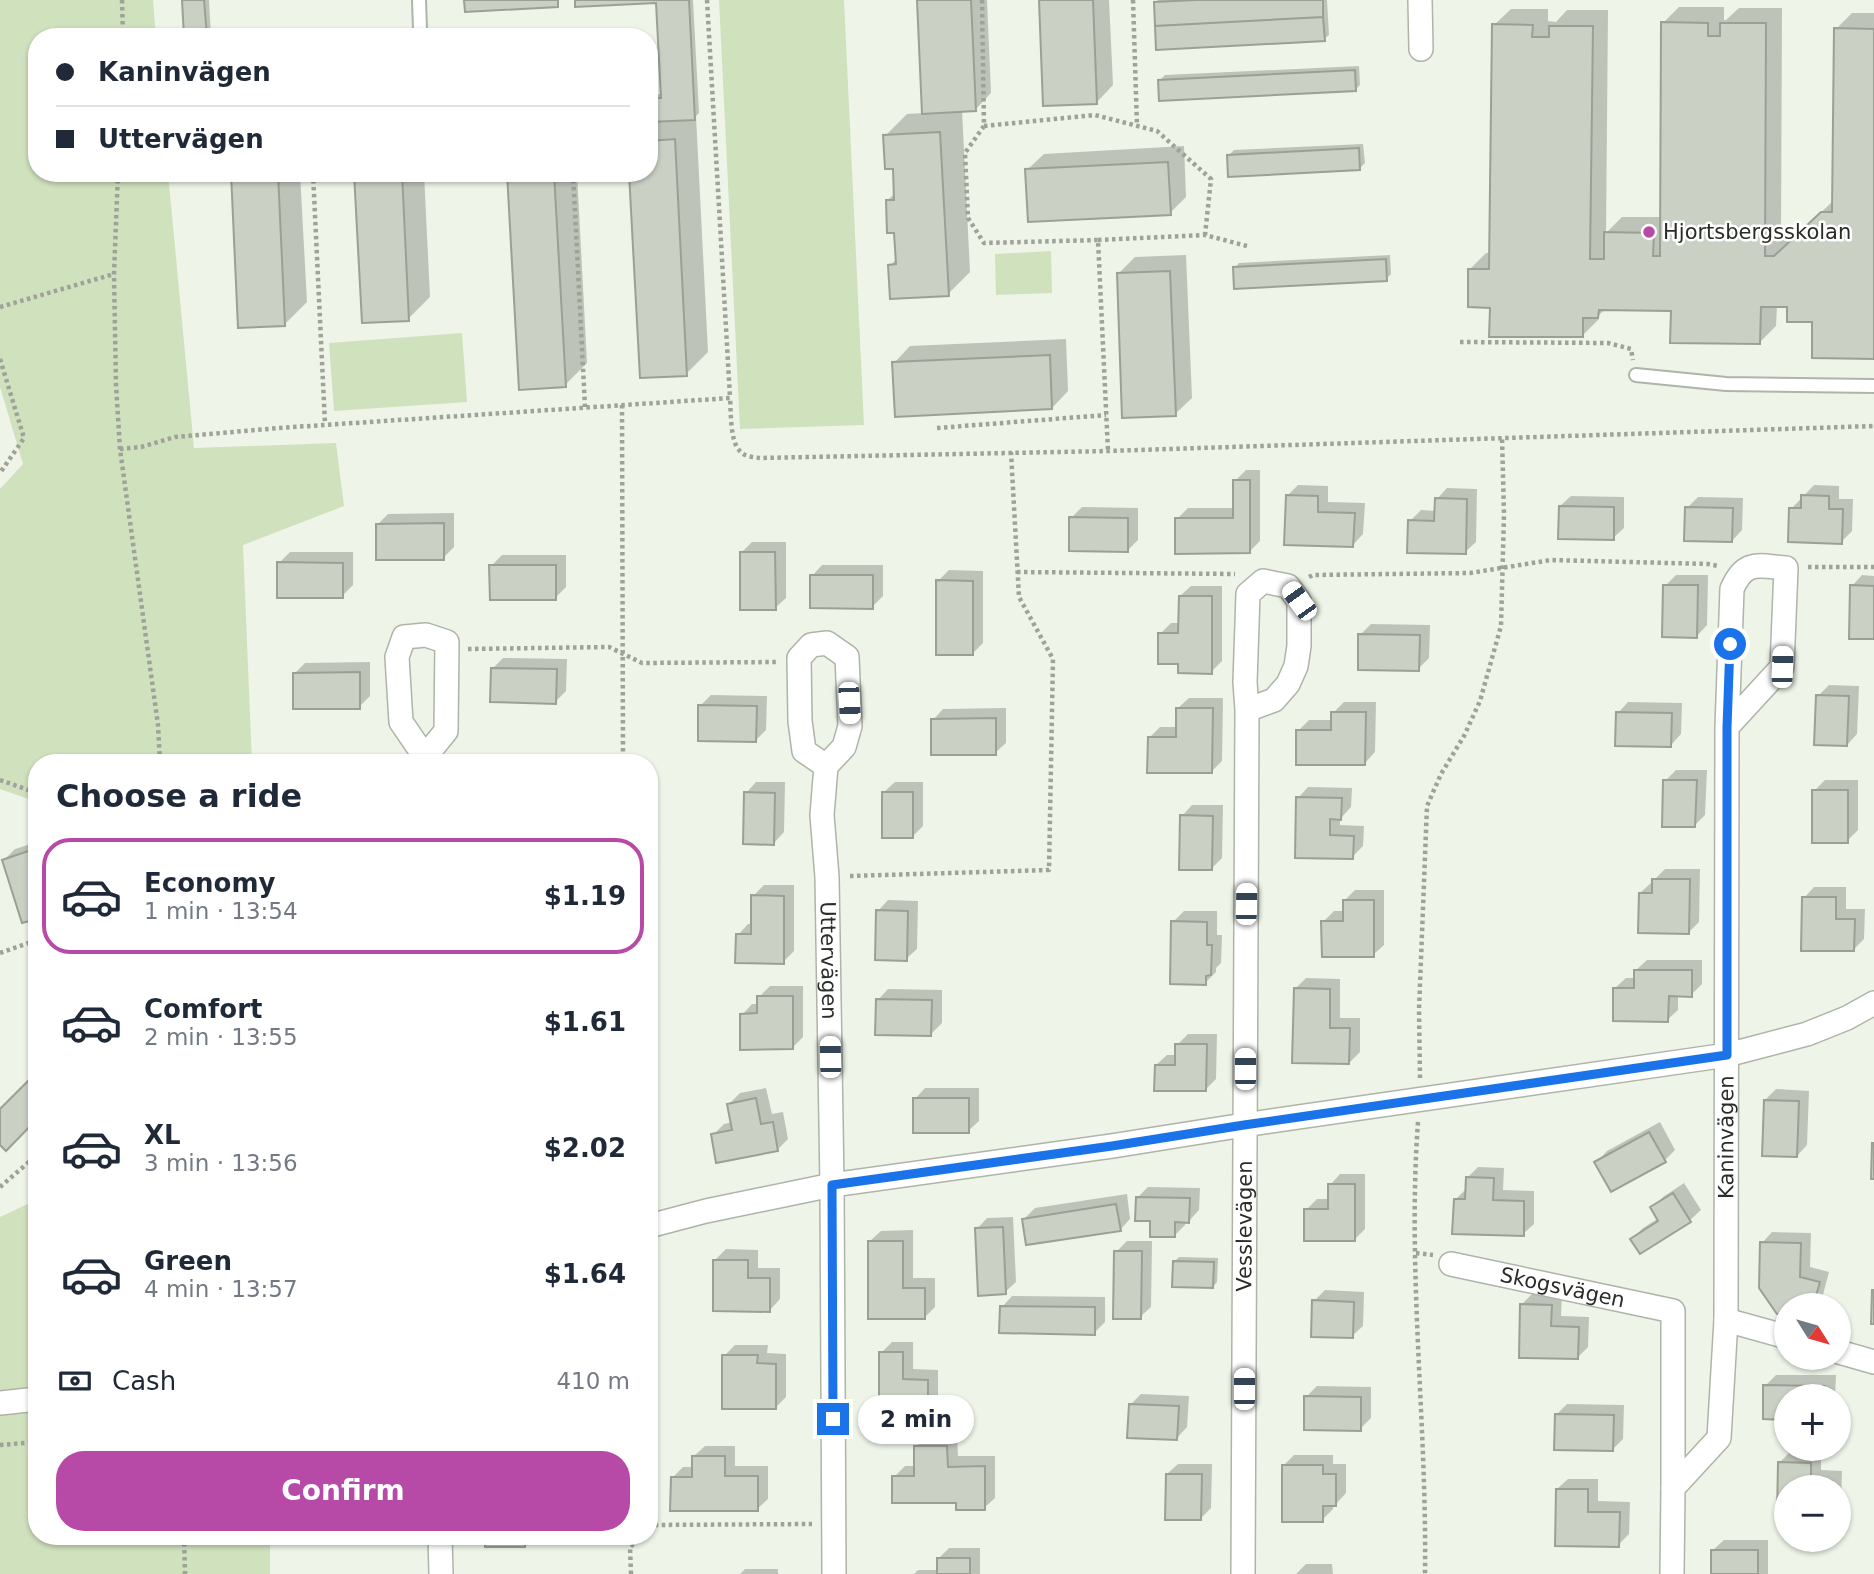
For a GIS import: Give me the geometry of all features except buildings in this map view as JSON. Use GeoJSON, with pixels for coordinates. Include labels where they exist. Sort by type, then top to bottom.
{"type":"FeatureCollection","features":[{"type":"Feature","properties":{"kind":"street"},"geometry":{"type":"LineString","coordinates":[[1420,0],[1421,49]]}},
{"type":"Feature","properties":{"kind":"street"},"geometry":{"type":"LineString","coordinates":[[1727,727],[1782,667],[1786,568],[1752,565],[1738,575]]}},
{"type":"Feature","properties":{"kind":"street","name":"Kaninvägen"},"geometry":{"type":"LineString","coordinates":[[1673,1488],[1720,1438],[1726,1320],[1727,727],[1732,589],[1738,575]]}},
{"type":"Feature","properties":{"kind":"street"},"geometry":{"type":"LineString","coordinates":[[1247,710],[1274,700],[1288,684],[1296,666],[1299,646],[1299,601],[1288,586],[1263,582]]}},
{"type":"Feature","properties":{"kind":"street","name":"Vesslevägen"},"geometry":{"type":"LineString","coordinates":[[1243,1574],[1245,682],[1248,594],[1263,582]]}},
{"type":"Feature","properties":{"kind":"street"},"geometry":{"type":"LineString","coordinates":[[421,754],[401,722],[397,657],[404,637],[426,635],[447,642],[446,731],[429,754]]}},
{"type":"Feature","properties":{"kind":"street","name":"Uttervägen"},"geometry":{"type":"LineString","coordinates":[[799,662],[799,658],[811,645],[827,643],[847,657],[850,726],[844,747],[827,765],[822,815],[827,877],[832,1185],[834,1574]]}},
{"type":"Feature","properties":{"kind":"street"},"geometry":{"type":"LineString","coordinates":[[799,662],[800,721],[804,751],[827,765]]}},
{"type":"Feature","properties":{"kind":"street"},"geometry":{"type":"LineString","coordinates":[[658,1224],[832,1185],[1727,1055],[1807,1034],[1847,1018],[1874,1003]]}},
{"type":"Feature","properties":{"kind":"street","name":"Skogsvägen"},"geometry":{"type":"LineString","coordinates":[[1451,1264],[1673,1311],[1673,1488]]}},
{"type":"Feature","properties":{"kind":"street"},"geometry":{"type":"LineString","coordinates":[[1726,1320],[1774,1333]]}},
{"type":"Feature","properties":{"kind":"street"},"geometry":{"type":"LineString","coordinates":[[1852,1356],[1874,1362]]}},
{"type":"Feature","properties":{"kind":"street"},"geometry":{"type":"LineString","coordinates":[[0,1404],[28,1400]]}},
{"type":"Feature","properties":{"kind":"street"},"geometry":{"type":"LineString","coordinates":[[1672,1574],[1673,1488]]}},
{"type":"Feature","properties":{"kind":"street"},"geometry":{"type":"LineString","coordinates":[[440,1545],[441,1574]]}},
{"type":"Feature","properties":{"kind":"lane"},"geometry":{"type":"LineString","coordinates":[[419,0],[420,28]]}},
{"type":"Feature","properties":{"kind":"lane"},"geometry":{"type":"LineString","coordinates":[[1636,374],[1726,384],[1874,386]]}},
{"type":"Feature","properties":{"kind":"path"},"geometry":{"type":"LineString","coordinates":[[122,0],[123,28]]}},
{"type":"Feature","properties":{"kind":"path"},"geometry":{"type":"LineString","coordinates":[[707,0],[730,398],[734,440],[739,451],[748,456],[761,458],[1108,451],[1874,426]]}},
{"type":"Feature","properties":{"kind":"path"},"geometry":{"type":"LineString","coordinates":[[982,0],[984,126],[965,153],[968,218],[984,243],[1205,235],[1247,246]]}},
{"type":"Feature","properties":{"kind":"path"},"geometry":{"type":"LineString","coordinates":[[1133,0],[1137,126]]}},
{"type":"Feature","properties":{"kind":"path"},"geometry":{"type":"LineString","coordinates":[[984,126],[1095,115],[1157,131],[1211,179],[1205,235]]}},
{"type":"Feature","properties":{"kind":"path"},"geometry":{"type":"LineString","coordinates":[[118,182],[114,274],[120,449],[160,754]]}},
{"type":"Feature","properties":{"kind":"path"},"geometry":{"type":"LineString","coordinates":[[313,182],[325,424]]}},
{"type":"Feature","properties":{"kind":"path"},"geometry":{"type":"LineString","coordinates":[[573,182],[585,407]]}},
{"type":"Feature","properties":{"kind":"path"},"geometry":{"type":"LineString","coordinates":[[1098,240],[1108,451]]}},
{"type":"Feature","properties":{"kind":"path"},"geometry":{"type":"LineString","coordinates":[[0,307],[114,274]]}},
{"type":"Feature","properties":{"kind":"path"},"geometry":{"type":"LineString","coordinates":[[1460,342],[1608,343],[1631,349],[1636,374]]}},
{"type":"Feature","properties":{"kind":"path"},"geometry":{"type":"LineString","coordinates":[[0,359],[24,438],[0,473]]}},
{"type":"Feature","properties":{"kind":"path"},"geometry":{"type":"LineString","coordinates":[[120,449],[141,447],[175,437],[325,424],[730,398]]}},
{"type":"Feature","properties":{"kind":"path"},"geometry":{"type":"LineString","coordinates":[[622,405],[623,754]]}},
{"type":"Feature","properties":{"kind":"path"},"geometry":{"type":"LineString","coordinates":[[937,428],[1106,415]]}},
{"type":"Feature","properties":{"kind":"path"},"geometry":{"type":"LineString","coordinates":[[1425,1574],[1426,1518],[1415,1186],[1420,1100],[1419,1010],[1427,806],[1480,701],[1501,626],[1504,567],[1502,437]]}},
{"type":"Feature","properties":{"kind":"path"},"geometry":{"type":"LineString","coordinates":[[827,877],[1049,870],[1053,659],[1019,597],[1011,452]]}},
{"type":"Feature","properties":{"kind":"path"},"geometry":{"type":"LineString","coordinates":[[1288,586],[1313,575],[1470,573],[1551,560],[1708,564],[1738,575]]}},
{"type":"Feature","properties":{"kind":"path"},"geometry":{"type":"LineString","coordinates":[[1786,568],[1874,566]]}},
{"type":"Feature","properties":{"kind":"path"},"geometry":{"type":"LineString","coordinates":[[1017,572],[1232,574],[1263,582]]}},
{"type":"Feature","properties":{"kind":"path"},"geometry":{"type":"LineString","coordinates":[[447,650],[609,647],[642,663],[799,662]]}},
{"type":"Feature","properties":{"kind":"path"},"geometry":{"type":"LineString","coordinates":[[0,780],[28,790]]}},
{"type":"Feature","properties":{"kind":"path"},"geometry":{"type":"LineString","coordinates":[[0,953],[28,943]]}},
{"type":"Feature","properties":{"kind":"path"},"geometry":{"type":"LineString","coordinates":[[0,1187],[28,1163]]}},
{"type":"Feature","properties":{"kind":"path"},"geometry":{"type":"LineString","coordinates":[[0,1445],[28,1443]]}},
{"type":"Feature","properties":{"kind":"path"},"geometry":{"type":"LineString","coordinates":[[658,1525],[833,1523]]}},
{"type":"Feature","properties":{"kind":"path"},"geometry":{"type":"LineString","coordinates":[[184,1545],[185,1574]]}},
{"type":"Feature","properties":{"kind":"path"},"geometry":{"type":"LineString","coordinates":[[631,1574],[632,1545]]}},
{"type":"Feature","properties":{"kind":"green space"},"geometry":{"type":"Polygon","coordinates":[[[0,0],[153,0],[155,28],[28,28],[28,182],[169,182],[194,448],[336,443],[344,506],[243,545],[252,754],[28,754],[28,799],[0,789],[0,489],[23,464],[0,387],[0,0]]]}},
{"type":"Feature","properties":{"kind":"green space"},"geometry":{"type":"Polygon","coordinates":[[[719,0],[844,0],[864,425],[740,429],[719,0]]]}},
{"type":"Feature","properties":{"kind":"green space"},"geometry":{"type":"Polygon","coordinates":[[[1051,251],[1052,293],[996,295],[995,254],[1051,251]]]}},
{"type":"Feature","properties":{"kind":"green space"},"geometry":{"type":"Polygon","coordinates":[[[462,333],[467,402],[334,411],[329,343],[462,333]]]}},
{"type":"Feature","properties":{"kind":"green space"},"geometry":{"type":"Polygon","coordinates":[[[28,1204],[28,1545],[270,1545],[270,1574],[0,1574],[0,1217],[28,1204]]]}},
{"type":"Feature","properties":{"kind":"place","name":"Hjortsbergsskolan"},"geometry":{"type":"Point","coordinates":[1649,232]}},
{"type":"Feature","properties":{"kind":"route"},"geometry":{"type":"LineString","coordinates":[[833,1419],[832,1185],[1727,1055],[1727,727],[1730,644]]}}]}
